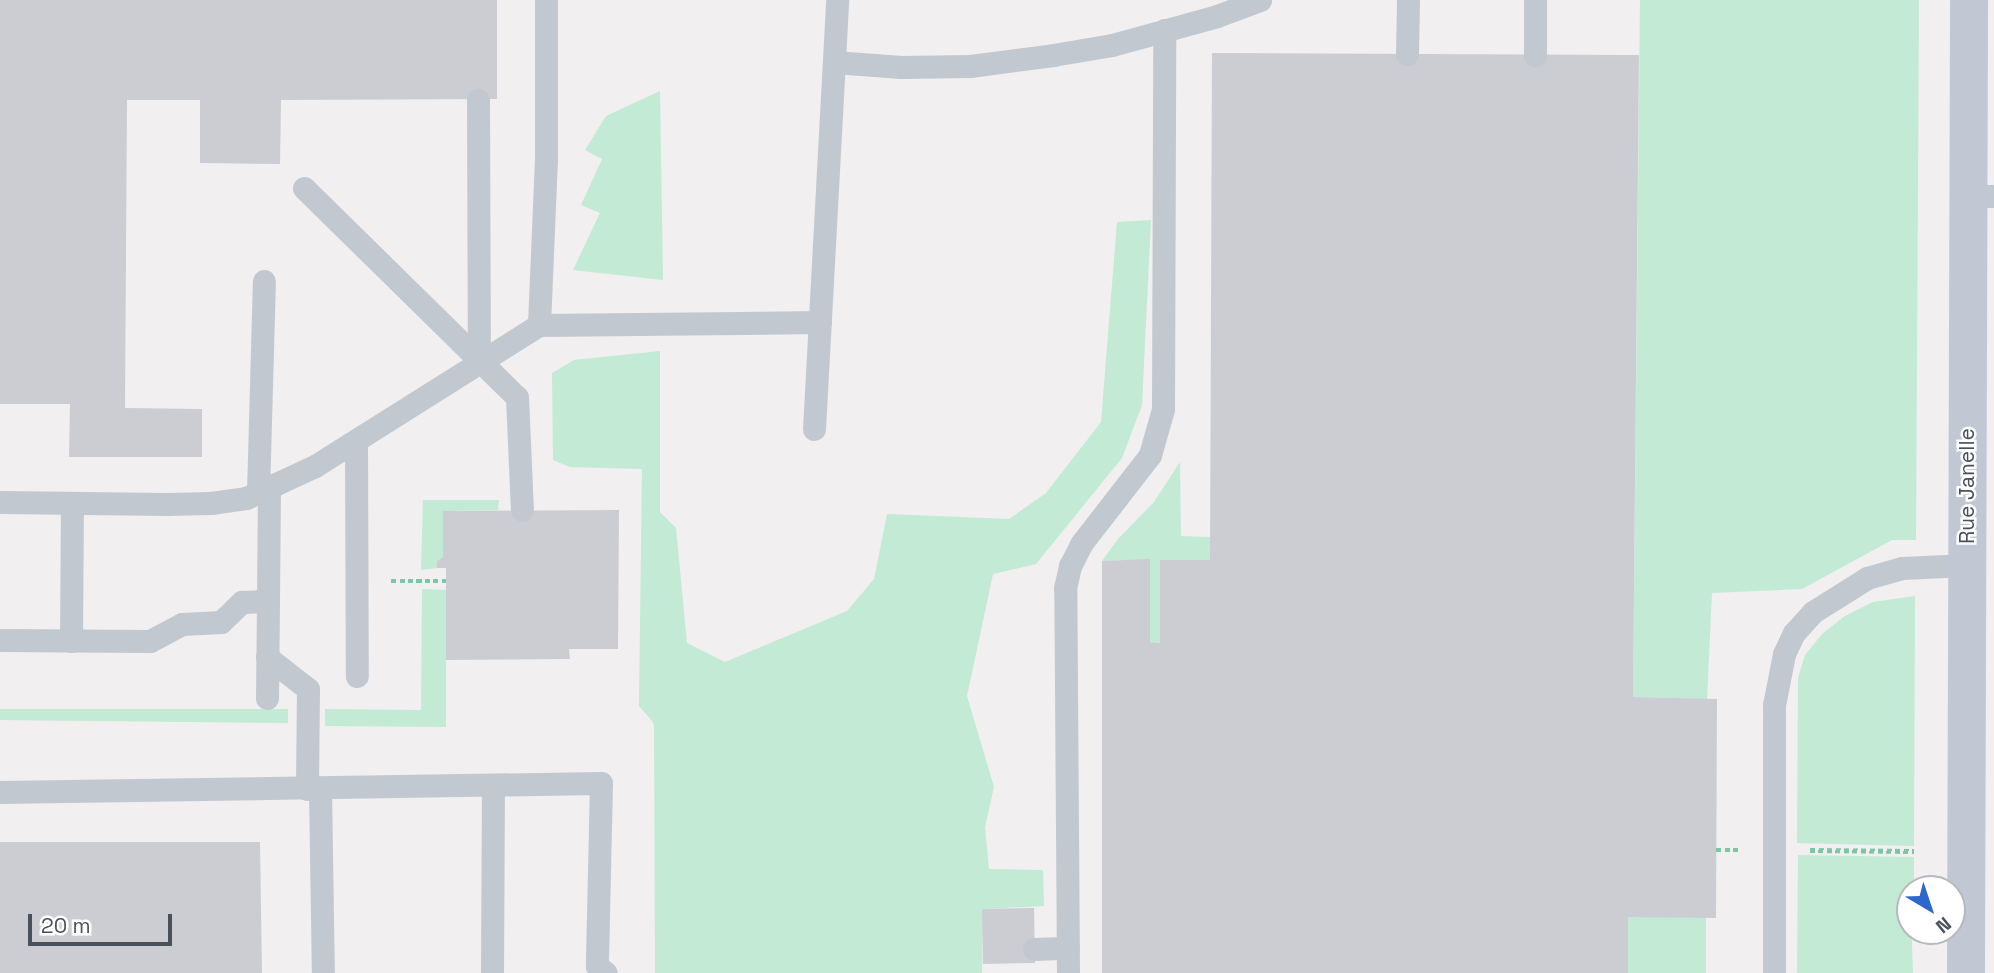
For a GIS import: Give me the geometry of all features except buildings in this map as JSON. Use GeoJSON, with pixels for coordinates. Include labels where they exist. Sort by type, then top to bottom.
{"type":"FeatureCollection","features":[{"type":"Feature","properties":{"kind":"main road","name":"Rue Janelle"},"geometry":{"type":"LineString","coordinates":[[1966,973],[1967,565],[1981,196],[1982,86],[1969,0]]}},
{"type":"Feature","properties":{"kind":"lane"},"geometry":{"type":"LineString","coordinates":[[539,325],[546,160],[547,0]]}},
{"type":"Feature","properties":{"kind":"lane"},"geometry":{"type":"LineString","coordinates":[[814,429],[837,0]]}},
{"type":"Feature","properties":{"kind":"lane"},"geometry":{"type":"LineString","coordinates":[[834,62],[901,67],[970,66],[1112,45],[1261,0]]}},
{"type":"Feature","properties":{"kind":"lane"},"geometry":{"type":"LineString","coordinates":[[1407,54],[1408,0]]}},
{"type":"Feature","properties":{"kind":"lane"},"geometry":{"type":"LineString","coordinates":[[1535,0],[1535,55]]}},
{"type":"Feature","properties":{"kind":"lane"},"geometry":{"type":"LineString","coordinates":[[1068,973],[1065,588],[1070,566],[1081,544],[1150,455],[1163,408],[1164,30]]}},
{"type":"Feature","properties":{"kind":"lane"},"geometry":{"type":"LineString","coordinates":[[478,100],[479,361]]}},
{"type":"Feature","properties":{"kind":"lane"},"geometry":{"type":"LineString","coordinates":[[303,188],[517,397],[522,510]]}},
{"type":"Feature","properties":{"kind":"lane"},"geometry":{"type":"LineString","coordinates":[[264,281],[267,698]]}},
{"type":"Feature","properties":{"kind":"lane"},"geometry":{"type":"LineString","coordinates":[[0,502],[211,503],[264,491],[356,440],[539,325],[820,322]]}},
{"type":"Feature","properties":{"kind":"lane"},"geometry":{"type":"LineString","coordinates":[[356,440],[356,676]]}},
{"type":"Feature","properties":{"kind":"lane"},"geometry":{"type":"LineString","coordinates":[[71,641],[72,503]]}},
{"type":"Feature","properties":{"kind":"lane"},"geometry":{"type":"LineString","coordinates":[[1773,973],[1774,705],[1784,654],[1794,633],[1814,612],[1867,578],[1902,568],[1967,565]]}},
{"type":"Feature","properties":{"kind":"lane"},"geometry":{"type":"LineString","coordinates":[[0,640],[150,641],[182,624],[221,622],[242,602],[268,601]]}},
{"type":"Feature","properties":{"kind":"lane"},"geometry":{"type":"LineString","coordinates":[[267,657],[308,689],[323,973]]}},
{"type":"Feature","properties":{"kind":"lane"},"geometry":{"type":"LineString","coordinates":[[0,792],[601,783],[597,966],[606,973]]}},
{"type":"Feature","properties":{"kind":"lane"},"geometry":{"type":"LineString","coordinates":[[492,973],[493,786]]}},
{"type":"Feature","properties":{"kind":"lane"},"geometry":{"type":"LineString","coordinates":[[1034,949],[1068,948]]}},
{"type":"Feature","properties":{"kind":"path"},"geometry":{"type":"LineString","coordinates":[[422,581],[446,581]]}},
{"type":"Feature","properties":{"kind":"path"},"geometry":{"type":"LineString","coordinates":[[1799,849],[1914,851]]}},
{"type":"Feature","properties":{"kind":"green space"},"geometry":{"type":"Polygon","coordinates":[[[1640,0],[1919,0],[1916,540],[1892,540],[1802,589],[1712,593],[1707,699],[1633,697],[1640,0]]]}},
{"type":"Feature","properties":{"kind":"green space"},"geometry":{"type":"Polygon","coordinates":[[[660,91],[663,280],[573,270],[600,213],[581,205],[602,159],[585,150],[606,116],[660,91]]]}},
{"type":"Feature","properties":{"kind":"green space"},"geometry":{"type":"Polygon","coordinates":[[[1151,220],[1142,405],[1122,458],[1036,564],[993,574],[967,696],[994,787],[985,827],[989,869],[1043,870],[1044,906],[983,909],[982,973],[655,973],[654,726],[639,706],[642,469],[570,467],[553,460],[552,373],[574,360],[660,351],[660,512],[676,528],[687,643],[725,662],[847,611],[874,579],[887,514],[1009,519],[1046,493],[1101,422],[1117,222],[1151,220]]]}},
{"type":"Feature","properties":{"kind":"green space"},"geometry":{"type":"Polygon","coordinates":[[[1180,462],[1181,536],[1210,537],[1210,560],[1160,560],[1160,643],[1150,642],[1150,560],[1102,561],[1118,539],[1154,502],[1180,462]]]}},
{"type":"Feature","properties":{"kind":"green space"},"geometry":{"type":"Polygon","coordinates":[[[423,500],[499,500],[498,510],[443,511],[443,557],[437,561],[437,568],[421,570],[423,500]]]}},
{"type":"Feature","properties":{"kind":"green space"},"geometry":{"type":"Polygon","coordinates":[[[422,589],[446,590],[446,727],[325,726],[325,709],[421,710],[422,589]]]}},
{"type":"Feature","properties":{"kind":"green space"},"geometry":{"type":"Polygon","coordinates":[[[1915,596],[1914,846],[1797,843],[1798,678],[1805,655],[1823,633],[1845,616],[1873,602],[1915,596]]]}},
{"type":"Feature","properties":{"kind":"green space"},"geometry":{"type":"Polygon","coordinates":[[[0,709],[288,709],[288,723],[0,720],[0,709]]]}},
{"type":"Feature","properties":{"kind":"green space"},"geometry":{"type":"Polygon","coordinates":[[[1798,855],[1914,857],[1914,875],[1896,875],[1896,945],[1912,945],[1913,973],[1797,973],[1798,855]]]}},
{"type":"Feature","properties":{"kind":"green space"},"geometry":{"type":"Polygon","coordinates":[[[1628,917],[1706,917],[1706,973],[1628,973],[1628,917]]]}}]}
